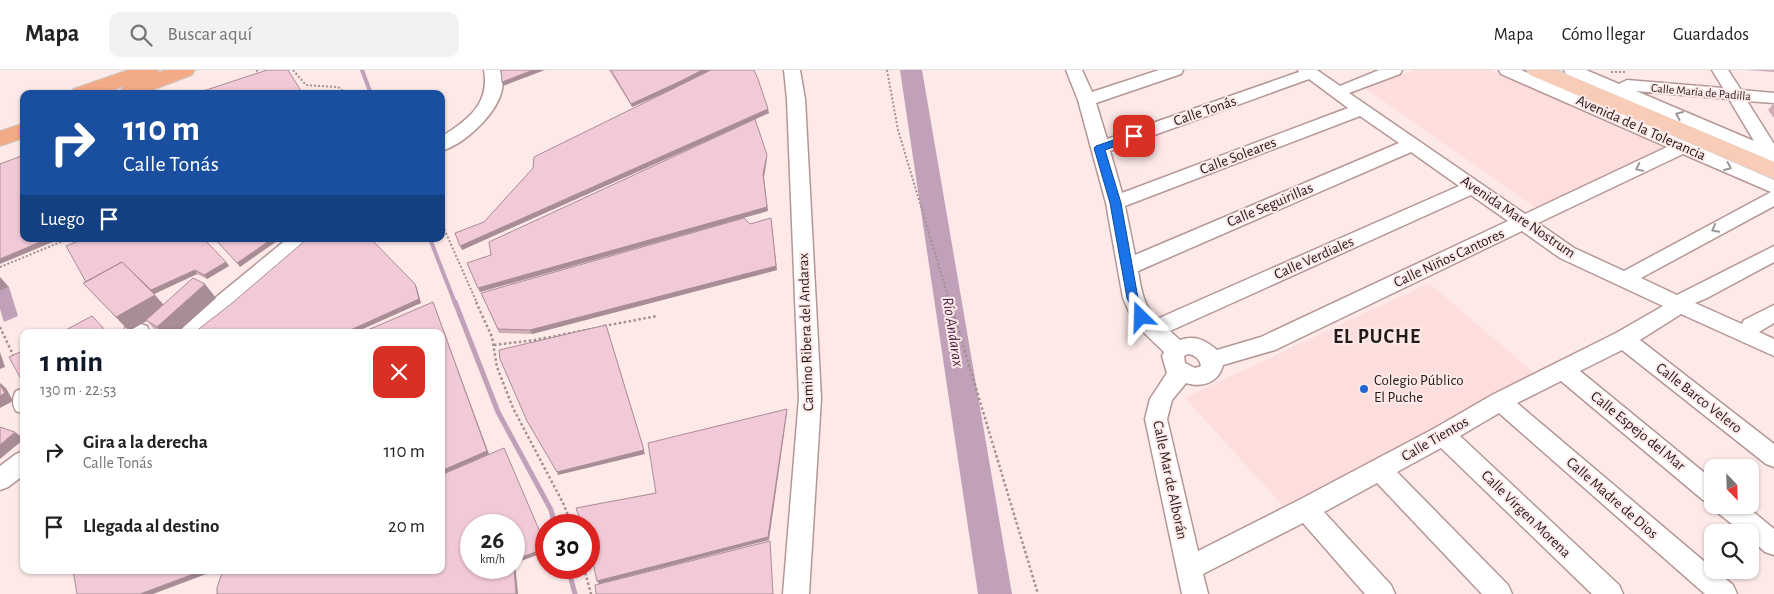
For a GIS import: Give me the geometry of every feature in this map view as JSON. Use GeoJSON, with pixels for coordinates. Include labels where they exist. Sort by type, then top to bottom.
{"type":"FeatureCollection","features":[{"type":"Feature","properties":{"kind":"highway"},"geometry":{"type":"LineString","coordinates":[[92,90],[148,70]]}},
{"type":"Feature","properties":{"kind":"highway"},"geometry":{"type":"LineString","coordinates":[[132,90],[184,70]]}},
{"type":"Feature","properties":{"kind":"highway"},"geometry":{"type":"LineString","coordinates":[[0,122],[20,115]]}},
{"type":"Feature","properties":{"kind":"highway"},"geometry":{"type":"LineString","coordinates":[[0,139],[20,132]]}},
{"type":"Feature","properties":{"kind":"main road","name":"Avenida de la Tolerancia"},"geometry":{"type":"LineString","coordinates":[[1538,70],[1773,160]]}},
{"type":"Feature","properties":{"kind":"street"},"geometry":{"type":"LineString","coordinates":[[445,142],[474,121],[489,101],[494,88],[492,70]]}},
{"type":"Feature","properties":{"kind":"street","name":"Camino Ribera del Andarax"},"geometry":{"type":"LineString","coordinates":[[792,70],[796,99],[810,398],[796,594]]}},
{"type":"Feature","properties":{"kind":"street"},"geometry":{"type":"LineString","coordinates":[[1074,70],[1088,100],[1099,148],[1116,203],[1133,298],[1141,317],[1155,329],[1179,361]]}},
{"type":"Feature","properties":{"kind":"street"},"geometry":{"type":"LineString","coordinates":[[1088,100],[1175,70]]}},
{"type":"Feature","properties":{"kind":"street"},"geometry":{"type":"LineString","coordinates":[[1348,88],[1394,70]]}},
{"type":"Feature","properties":{"kind":"street","name":"Avenida de la Tolerancia"},"geometry":{"type":"LineString","coordinates":[[1507,70],[1774,187]]}},
{"type":"Feature","properties":{"kind":"street","name":"Avenida de la Tolerancia"},"geometry":{"type":"LineString","coordinates":[[1572,70],[1619,78],[1773,160]]}},
{"type":"Feature","properties":{"kind":"street"},"geometry":{"type":"LineString","coordinates":[[1720,70],[1737,95],[1773,160]]}},
{"type":"Feature","properties":{"kind":"street","name":"Avenida Mare Nostrum"},"geometry":{"type":"LineString","coordinates":[[1313,71],[1348,88],[1528,221],[1567,253],[1683,302],[1751,326],[1774,337]]}},
{"type":"Feature","properties":{"kind":"street","name":"Avenida Mare Nostrum"},"geometry":{"type":"LineString","coordinates":[[1313,71],[1361,109],[1473,187],[1528,221],[1574,247],[1632,274],[1774,348]]}},
{"type":"Feature","properties":{"kind":"street","name":"Calle Tonás"},"geometry":{"type":"LineString","coordinates":[[1099,148],[1313,71]]}},
{"type":"Feature","properties":{"kind":"street","name":"Calle María de Padilla"},"geometry":{"type":"LineString","coordinates":[[1619,78],[1737,95],[1774,98]]}},
{"type":"Feature","properties":{"kind":"street","name":"Calle Soleares"},"geometry":{"type":"LineString","coordinates":[[1116,203],[1361,109]]}},
{"type":"Feature","properties":{"kind":"street","name":"Calle Seguirillas"},"geometry":{"type":"LineString","coordinates":[[1127,267],[1413,144]]}},
{"type":"Feature","properties":{"kind":"street","name":"Calle Niños Cantores"},"geometry":{"type":"LineString","coordinates":[[1179,361],[1193,376],[1206,374],[1212,367],[1212,360],[1267,344],[1682,147]]}},
{"type":"Feature","properties":{"kind":"street","name":"Calle Verdiales"},"geometry":{"type":"LineString","coordinates":[[1155,329],[1473,187]]}},
{"type":"Feature","properties":{"kind":"street"},"geometry":{"type":"LineString","coordinates":[[1632,274],[1774,198]]}},
{"type":"Feature","properties":{"kind":"street"},"geometry":{"type":"LineString","coordinates":[[193,329],[296,242]]}},
{"type":"Feature","properties":{"kind":"street","name":"Calle Tientos"},"geometry":{"type":"LineString","coordinates":[[1188,568],[1380,470],[1500,401],[1624,338],[1683,302],[1774,253]]}},
{"type":"Feature","properties":{"kind":"street"},"geometry":{"type":"LineString","coordinates":[[1751,326],[1774,313]]}},
{"type":"Feature","properties":{"kind":"street","name":"Calle Barco Velero"},"geometry":{"type":"LineString","coordinates":[[1624,338],[1774,457]]}},
{"type":"Feature","properties":{"kind":"street","name":"Calle Mar de Alborán"},"geometry":{"type":"LineString","coordinates":[[1179,361],[1157,404],[1156,419],[1195,594]]}},
{"type":"Feature","properties":{"kind":"street","name":"Calle Espejo del Mar"},"geometry":{"type":"LineString","coordinates":[[1563,370],[1704,486]]}},
{"type":"Feature","properties":{"kind":"street","name":"Calle Madre de Dios"},"geometry":{"type":"LineString","coordinates":[[1500,401],[1724,594]]}},
{"type":"Feature","properties":{"kind":"street","name":"Calle Virgen Morena"},"geometry":{"type":"LineString","coordinates":[[1443,435],[1610,594]]}},
{"type":"Feature","properties":{"kind":"street"},"geometry":{"type":"LineString","coordinates":[[0,480],[20,464]]}},
{"type":"Feature","properties":{"kind":"street"},"geometry":{"type":"LineString","coordinates":[[1380,470],[1499,594]]}},
{"type":"Feature","properties":{"kind":"street"},"geometry":{"type":"LineString","coordinates":[[1306,509],[1382,594]]}},
{"type":"Feature","properties":{"kind":"street"},"geometry":{"type":"LineString","coordinates":[[1738,514],[1774,544]]}},
{"type":"Feature","properties":{"kind":"path"},"geometry":{"type":"LineString","coordinates":[[293,70],[306,85],[338,87],[342,90]]}},
{"type":"Feature","properties":{"kind":"path"},"geometry":{"type":"LineString","coordinates":[[887,70],[898,130],[1038,594]]}},
{"type":"Feature","properties":{"kind":"path"},"geometry":{"type":"LineString","coordinates":[[445,231],[492,337],[497,367],[513,408],[567,514]]}},
{"type":"Feature","properties":{"kind":"path"},"geometry":{"type":"LineString","coordinates":[[0,267],[61,242]]}},
{"type":"Feature","properties":{"kind":"path"},"geometry":{"type":"LineString","coordinates":[[494,345],[535,340],[657,316]]}},
{"type":"Feature","properties":{"kind":"path"},"geometry":{"type":"LineString","coordinates":[[0,327],[17,364]]}},
{"type":"Feature","properties":{"kind":"path"},"geometry":{"type":"LineString","coordinates":[[587,579],[591,594]]}},
{"type":"Feature","properties":{"kind":"shaded area"},"geometry":{"type":"Polygon","coordinates":[[[1415,70],[1490,70],[1664,147],[1536,208],[1366,89],[1415,70]]]}},
{"type":"Feature","properties":{"kind":"shaded area","name":"Colegio Público El Puche"},"geometry":{"type":"Polygon","coordinates":[[[1429,283],[1542,380],[1286,509],[1185,398],[1429,283]]]}},
{"type":"Feature","properties":{"kind":"shaded area"},"geometry":{"type":"Polygon","coordinates":[[[9,287],[18,316],[4,322],[0,309],[0,291],[9,287]]]}},
{"type":"Feature","properties":{"kind":"building"},"geometry":{"type":"Polygon","coordinates":[[[267,70],[288,70],[300,90],[206,90],[267,70]]]}},
{"type":"Feature","properties":{"kind":"building"},"geometry":{"type":"Polygon","coordinates":[[[501,70],[533,70],[502,82],[501,70]]]}},
{"type":"Feature","properties":{"kind":"building"},"geometry":{"type":"Polygon","coordinates":[[[611,70],[702,70],[631,104],[611,70]]]}},
{"type":"Feature","properties":{"kind":"building"},"geometry":{"type":"Polygon","coordinates":[[[711,70],[754,70],[768,109],[460,246],[455,233],[484,222],[533,168],[534,157],[711,70]]]}},
{"type":"Feature","properties":{"kind":"building"},"geometry":{"type":"Polygon","coordinates":[[[755,119],[767,155],[763,174],[767,207],[478,288],[467,263],[491,255],[489,242],[755,119]]]}},
{"type":"Feature","properties":{"kind":"building"},"geometry":{"type":"Polygon","coordinates":[[[20,156],[20,242],[40,242],[0,259],[0,164],[20,156]]]}},
{"type":"Feature","properties":{"kind":"building"},"geometry":{"type":"Polygon","coordinates":[[[744,218],[750,224],[771,218],[776,266],[530,330],[498,329],[481,293],[744,218]]]}},
{"type":"Feature","properties":{"kind":"building"},"geometry":{"type":"Polygon","coordinates":[[[76,242],[207,242],[226,262],[204,275],[195,270],[151,290],[122,262],[86,282],[66,246],[76,242]]]}},
{"type":"Feature","properties":{"kind":"building"},"geometry":{"type":"Polygon","coordinates":[[[218,242],[268,242],[237,263],[218,242]]]}},
{"type":"Feature","properties":{"kind":"building"},"geometry":{"type":"Polygon","coordinates":[[[303,242],[374,242],[415,284],[419,299],[353,329],[199,329],[303,242]]]}},
{"type":"Feature","properties":{"kind":"building"},"geometry":{"type":"Polygon","coordinates":[[[122,262],[155,295],[116,317],[83,283],[122,262]]]}},
{"type":"Feature","properties":{"kind":"building"},"geometry":{"type":"Polygon","coordinates":[[[193,278],[205,284],[157,327],[146,320],[193,278]]]}},
{"type":"Feature","properties":{"kind":"building"},"geometry":{"type":"Polygon","coordinates":[[[433,302],[443,329],[370,329],[433,302]]]}},
{"type":"Feature","properties":{"kind":"building"},"geometry":{"type":"Polygon","coordinates":[[[92,316],[104,329],[68,329],[92,316]]]}},
{"type":"Feature","properties":{"kind":"building"},"geometry":{"type":"Polygon","coordinates":[[[606,325],[644,450],[557,472],[527,421],[500,359],[499,350],[606,325]]]}},
{"type":"Feature","properties":{"kind":"building"},"geometry":{"type":"Polygon","coordinates":[[[445,335],[487,451],[445,469],[445,335]]]}},
{"type":"Feature","properties":{"kind":"building"},"geometry":{"type":"Polygon","coordinates":[[[20,352],[20,377],[9,357],[20,352]]]}},
{"type":"Feature","properties":{"kind":"building"},"geometry":{"type":"Polygon","coordinates":[[[0,385],[5,393],[0,396],[0,385]]]}},
{"type":"Feature","properties":{"kind":"building"},"geometry":{"type":"Polygon","coordinates":[[[787,409],[768,537],[597,581],[597,579],[600,579],[600,514],[578,514],[576,508],[656,493],[648,443],[787,409]]]}},
{"type":"Feature","properties":{"kind":"building"},"geometry":{"type":"Polygon","coordinates":[[[0,427],[15,432],[0,445],[0,427]]]}},
{"type":"Feature","properties":{"kind":"building"},"geometry":{"type":"Polygon","coordinates":[[[504,448],[535,520],[535,552],[525,556],[525,514],[460,514],[460,579],[515,579],[516,594],[217,594],[222,574],[445,574],[445,473],[504,448]]]}},
{"type":"Feature","properties":{"kind":"building"},"geometry":{"type":"Polygon","coordinates":[[[770,541],[773,594],[596,594],[595,585],[770,541]]]}},
{"type":"Feature","properties":{"kind":"building"},"geometry":{"type":"Polygon","coordinates":[[[74,574],[193,574],[140,594],[77,594],[74,574]]]}},
{"type":"Feature","properties":{"kind":"waterway"},"geometry":{"type":"LineString","coordinates":[[362,70],[370,90]]}},
{"type":"Feature","properties":{"kind":"waterway","name":"Río Andarax"},"geometry":{"type":"LineString","coordinates":[[911,70],[995,594]]}},
{"type":"Feature","properties":{"kind":"waterway"},"geometry":{"type":"LineString","coordinates":[[431,242],[455,303]]}},
{"type":"Feature","properties":{"kind":"waterway"},"geometry":{"type":"LineString","coordinates":[[455,302],[498,412],[552,514]]}},
{"type":"Feature","properties":{"kind":"waterway"},"geometry":{"type":"LineString","coordinates":[[571,579],[575,594]]}},
{"type":"Feature","properties":{"kind":"place","name":"Colegio Público El Puche"},"geometry":{"type":"Point","coordinates":[1364,389]}},
{"type":"Feature","properties":{"kind":"district","name":"EL PUCHE"},"geometry":{"type":"Point","coordinates":[1377,337]}},
{"type":"Feature","properties":{"kind":"route"},"geometry":{"type":"LineString","coordinates":[[1134,136],[1099,148],[1116,203],[1133,298],[1141,317]]}}]}
